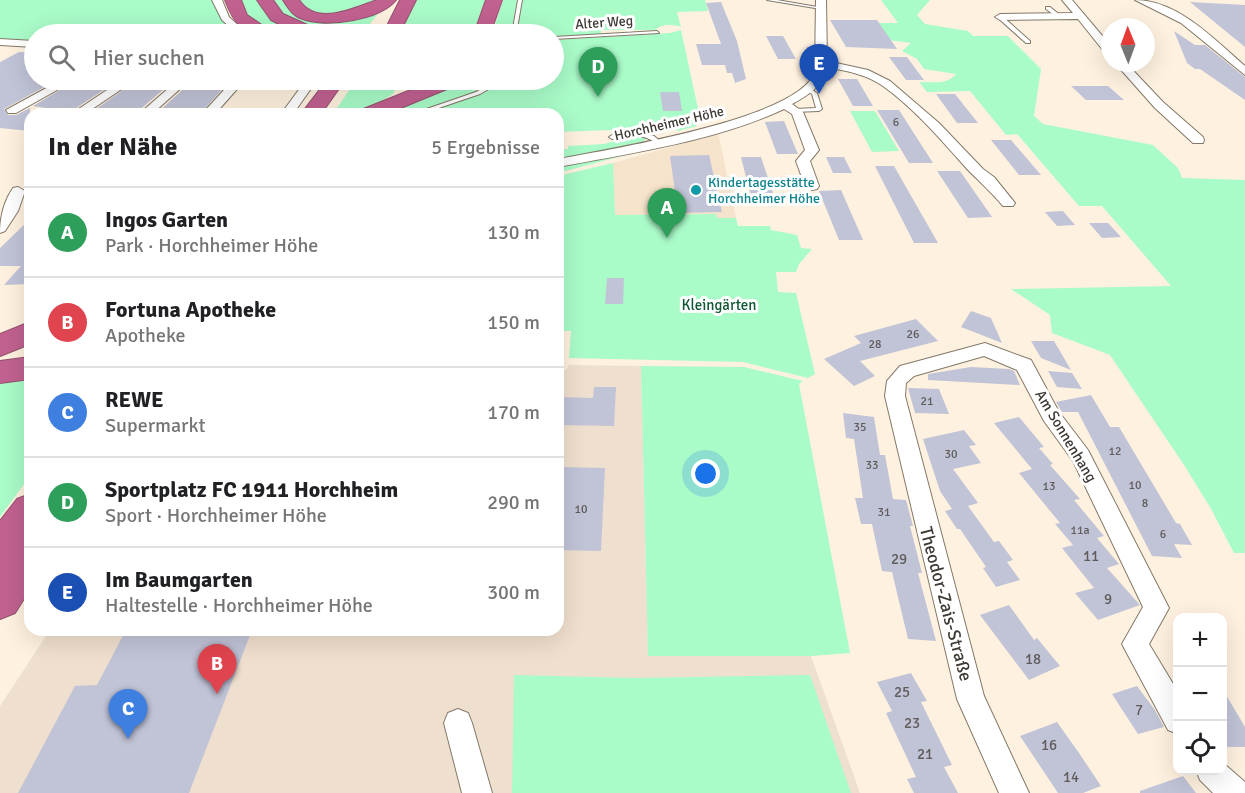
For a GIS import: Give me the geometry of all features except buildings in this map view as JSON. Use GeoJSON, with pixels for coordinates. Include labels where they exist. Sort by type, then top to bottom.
{"type":"FeatureCollection","features":[{"type":"Feature","properties":{"kind":"highway"},"geometry":{"type":"LineString","coordinates":[[233,0],[243,22],[246,24]]}},
{"type":"Feature","properties":{"kind":"highway"},"geometry":{"type":"LineString","coordinates":[[265,0],[272,12],[289,24]]}},
{"type":"Feature","properties":{"kind":"highway"},"geometry":{"type":"LineString","coordinates":[[291,0],[295,9],[303,15],[330,18],[370,11],[388,0]]}},
{"type":"Feature","properties":{"kind":"highway"},"geometry":{"type":"LineString","coordinates":[[381,24],[394,0]]}},
{"type":"Feature","properties":{"kind":"highway"},"geometry":{"type":"LineString","coordinates":[[384,24],[407,0]]}},
{"type":"Feature","properties":{"kind":"highway"},"geometry":{"type":"LineString","coordinates":[[396,24],[407,0]]}},
{"type":"Feature","properties":{"kind":"highway"},"geometry":{"type":"LineString","coordinates":[[486,24],[495,0]]}},
{"type":"Feature","properties":{"kind":"highway"},"geometry":{"type":"LineString","coordinates":[[493,24],[501,0]]}},
{"type":"Feature","properties":{"kind":"highway"},"geometry":{"type":"LineString","coordinates":[[379,108],[399,94],[401,90]]}},
{"type":"Feature","properties":{"kind":"highway"},"geometry":{"type":"LineString","coordinates":[[382,108],[427,90]]}},
{"type":"Feature","properties":{"kind":"highway"},"geometry":{"type":"LineString","coordinates":[[0,346],[24,335]]}},
{"type":"Feature","properties":{"kind":"highway"},"geometry":{"type":"LineString","coordinates":[[0,372],[24,369]]}},
{"type":"Feature","properties":{"kind":"highway"},"geometry":{"type":"LineString","coordinates":[[0,552],[24,518]]}},
{"type":"Feature","properties":{"kind":"highway"},"geometry":{"type":"LineString","coordinates":[[0,599],[24,563]]}},
{"type":"Feature","properties":{"kind":"street"},"geometry":{"type":"LineString","coordinates":[[217,0],[221,4],[225,18],[232,24]]}},
{"type":"Feature","properties":{"kind":"street"},"geometry":{"type":"LineString","coordinates":[[1067,0],[1101,42]]}},
{"type":"Feature","properties":{"kind":"street"},"geometry":{"type":"LineString","coordinates":[[1140,0],[1170,11],[1186,21],[1245,72]]}},
{"type":"Feature","properties":{"kind":"street"},"geometry":{"type":"LineString","coordinates":[[809,90],[819,77],[821,63],[821,4]]}},
{"type":"Feature","properties":{"kind":"street"},"geometry":{"type":"LineString","coordinates":[[1000,17],[1078,16]]}},
{"type":"Feature","properties":{"kind":"street"},"geometry":{"type":"LineString","coordinates":[[0,42],[24,43]]}},
{"type":"Feature","properties":{"kind":"street"},"geometry":{"type":"LineString","coordinates":[[821,63],[864,72],[886,83],[935,126],[978,172],[989,180],[1008,203]]}},
{"type":"Feature","properties":{"kind":"street"},"geometry":{"type":"LineString","coordinates":[[1128,72],[1159,105],[1198,140]]}},
{"type":"Feature","properties":{"kind":"street"},"geometry":{"type":"LineString","coordinates":[[6,109],[47,90]]}},
{"type":"Feature","properties":{"kind":"street"},"geometry":{"type":"LineString","coordinates":[[86,108],[114,90]]}},
{"type":"Feature","properties":{"kind":"street"},"geometry":{"type":"LineString","coordinates":[[152,108],[173,90]]}},
{"type":"Feature","properties":{"kind":"street"},"geometry":{"type":"LineString","coordinates":[[213,108],[230,90]]}},
{"type":"Feature","properties":{"kind":"street"},"geometry":{"type":"LineString","coordinates":[[292,108],[305,90]]}},
{"type":"Feature","properties":{"kind":"street","name":"Horchheimer Höhe"},"geometry":{"type":"LineString","coordinates":[[564,162],[658,142],[790,108],[809,90]]}},
{"type":"Feature","properties":{"kind":"street"},"geometry":{"type":"LineString","coordinates":[[790,108],[812,150],[803,161],[812,186]]}},
{"type":"Feature","properties":{"kind":"street"},"geometry":{"type":"LineString","coordinates":[[6,109],[24,112]]}},
{"type":"Feature","properties":{"kind":"street"},"geometry":{"type":"LineString","coordinates":[[0,191],[24,192]]}},
{"type":"Feature","properties":{"kind":"street"},"geometry":{"type":"LineString","coordinates":[[0,228],[14,204],[14,196],[24,192]]}},
{"type":"Feature","properties":{"kind":"street","name":"Am Sonnenhang"},"geometry":{"type":"LineString","coordinates":[[897,410],[895,396],[897,381],[907,371],[985,349],[1024,365],[1051,416],[1081,456],[1156,608],[1135,644],[1173,711]]}},
{"type":"Feature","properties":{"kind":"street","name":"Theodor-Zais-Straße"},"geometry":{"type":"LineString","coordinates":[[897,410],[971,699],[1014,793]]}},
{"type":"Feature","properties":{"kind":"street"},"geometry":{"type":"LineString","coordinates":[[458,723],[477,793]]}},
{"type":"Feature","properties":{"kind":"street"},"geometry":{"type":"LineString","coordinates":[[1214,775],[1234,793]]}},
{"type":"Feature","properties":{"kind":"lane"},"geometry":{"type":"LineString","coordinates":[[516,24],[520,0]]}},
{"type":"Feature","properties":{"kind":"lane"},"geometry":{"type":"LineString","coordinates":[[769,0],[821,4]]}},
{"type":"Feature","properties":{"kind":"lane"},"geometry":{"type":"LineString","coordinates":[[1048,8],[1059,16]]}},
{"type":"Feature","properties":{"kind":"lane"},"geometry":{"type":"LineString","coordinates":[[1000,17],[1028,42]]}},
{"type":"Feature","properties":{"kind":"lane","name":"Alter Weg"},"geometry":{"type":"LineString","coordinates":[[564,37],[657,32]]}},
{"type":"Feature","properties":{"kind":"lane"},"geometry":{"type":"LineString","coordinates":[[433,108],[483,90]]}},
{"type":"Feature","properties":{"kind":"lane"},"geometry":{"type":"LineString","coordinates":[[790,108],[819,109],[814,93],[809,90]]}},
{"type":"Feature","properties":{"kind":"lane"},"geometry":{"type":"LineString","coordinates":[[612,137],[640,132],[658,142]]}},
{"type":"Feature","properties":{"kind":"shaded area"},"geometry":{"type":"Polygon","coordinates":[[[718,132],[736,218],[717,218],[716,214],[615,215],[613,163],[718,132]]]}},
{"type":"Feature","properties":{"kind":"shaded area"},"geometry":{"type":"Polygon","coordinates":[[[569,365],[641,366],[648,656],[811,656],[860,793],[0,793],[0,706],[46,636],[564,636],[564,369],[566,370],[569,365]]]}},
{"type":"Feature","properties":{"kind":"green space"},"geometry":{"type":"Polygon","coordinates":[[[0,0],[214,0],[227,24],[24,24],[24,43],[0,42],[0,0]]]}},
{"type":"Feature","properties":{"kind":"green space"},"geometry":{"type":"Polygon","coordinates":[[[238,0],[261,0],[289,24],[254,24],[238,0]]]}},
{"type":"Feature","properties":{"kind":"green space"},"geometry":{"type":"Polygon","coordinates":[[[272,0],[287,0],[299,16],[380,11],[370,24],[298,24],[281,11],[272,0]]]}},
{"type":"Feature","properties":{"kind":"green space"},"geometry":{"type":"Polygon","coordinates":[[[296,0],[384,0],[344,16],[307,13],[296,0]]]}},
{"type":"Feature","properties":{"kind":"green space"},"geometry":{"type":"Polygon","coordinates":[[[417,0],[492,0],[483,24],[401,24],[417,0]]]}},
{"type":"Feature","properties":{"kind":"green space"},"geometry":{"type":"Polygon","coordinates":[[[503,0],[517,0],[513,24],[495,24],[503,0]]]}},
{"type":"Feature","properties":{"kind":"green space"},"geometry":{"type":"Polygon","coordinates":[[[523,0],[705,0],[708,11],[677,12],[681,27],[668,25],[655,30],[601,30],[601,34],[564,37],[564,24],[518,24],[523,0]]]}},
{"type":"Feature","properties":{"kind":"green space"},"geometry":{"type":"Polygon","coordinates":[[[881,0],[930,0],[917,15],[925,24],[968,31],[973,36],[1008,36],[1041,69],[1034,116],[1043,124],[1153,145],[1178,168],[1182,178],[1245,180],[1245,553],[1234,553],[1210,507],[1184,465],[1110,355],[1052,333],[1050,315],[1011,289],[1171,286],[1102,206],[1079,206],[1017,134],[1006,135],[970,91],[927,92],[919,82],[949,80],[956,74],[924,69],[917,59],[902,51],[911,43],[880,39],[873,23],[898,23],[881,0]]]}},
{"type":"Feature","properties":{"kind":"green space"},"geometry":{"type":"Polygon","coordinates":[[[681,30],[700,118],[695,124],[697,126],[678,131],[673,128],[651,132],[632,130],[612,135],[611,130],[564,132],[564,108],[439,108],[488,90],[564,90],[564,39],[670,33],[681,30]]]}},
{"type":"Feature","properties":{"kind":"green space"},"geometry":{"type":"Polygon","coordinates":[[[349,90],[395,90],[393,94],[370,108],[337,108],[349,90]]]}},
{"type":"Feature","properties":{"kind":"green space"},"geometry":{"type":"Polygon","coordinates":[[[433,90],[478,90],[428,108],[389,108],[433,90]]]}},
{"type":"Feature","properties":{"kind":"green space"},"geometry":{"type":"Polygon","coordinates":[[[850,111],[875,111],[899,151],[872,152],[850,111]]]}},
{"type":"Feature","properties":{"kind":"green space"},"geometry":{"type":"Polygon","coordinates":[[[633,136],[647,139],[564,159],[564,149],[568,149],[568,146],[604,144],[633,136]]]}},
{"type":"Feature","properties":{"kind":"green space"},"geometry":{"type":"Polygon","coordinates":[[[671,143],[564,171],[564,166],[671,143]]]}},
{"type":"Feature","properties":{"kind":"green space","name":"Kleingärten"},"geometry":{"type":"Polygon","coordinates":[[[613,163],[615,215],[716,214],[717,218],[736,218],[738,226],[770,226],[771,230],[797,235],[801,248],[812,249],[799,264],[796,272],[776,272],[778,292],[796,293],[815,374],[808,378],[743,362],[569,358],[571,331],[564,331],[564,175],[613,163]]]}},
{"type":"Feature","properties":{"kind":"green space"},"geometry":{"type":"Polygon","coordinates":[[[641,366],[744,367],[803,381],[799,384],[850,653],[811,656],[648,656],[641,366]]]}},
{"type":"Feature","properties":{"kind":"green space"},"geometry":{"type":"Polygon","coordinates":[[[24,375],[24,484],[0,517],[0,377],[24,375]]]}},
{"type":"Feature","properties":{"kind":"green space"},"geometry":{"type":"Polygon","coordinates":[[[514,675],[636,678],[810,675],[851,793],[512,793],[514,675]]]}},
{"type":"Feature","properties":{"kind":"place","name":"Im Baumgarten"},"geometry":{"type":"Point","coordinates":[819,94]}},
{"type":"Feature","properties":{"kind":"place","name":"Sportplatz FC 1911 Horchheim"},"geometry":{"type":"Point","coordinates":[598,97]}},
{"type":"Feature","properties":{"kind":"place","name":"Kindertagesstätte Horchheimer Höhe"},"geometry":{"type":"Point","coordinates":[696,190]}},
{"type":"Feature","properties":{"kind":"place","name":"Ingos Garten"},"geometry":{"type":"Point","coordinates":[667,238]}},
{"type":"Feature","properties":{"kind":"place","name":"Fortuna Apotheke"},"geometry":{"type":"Point","coordinates":[217,694]}},
{"type":"Feature","properties":{"kind":"place","name":"REWE"},"geometry":{"type":"Point","coordinates":[128,739]}}]}
